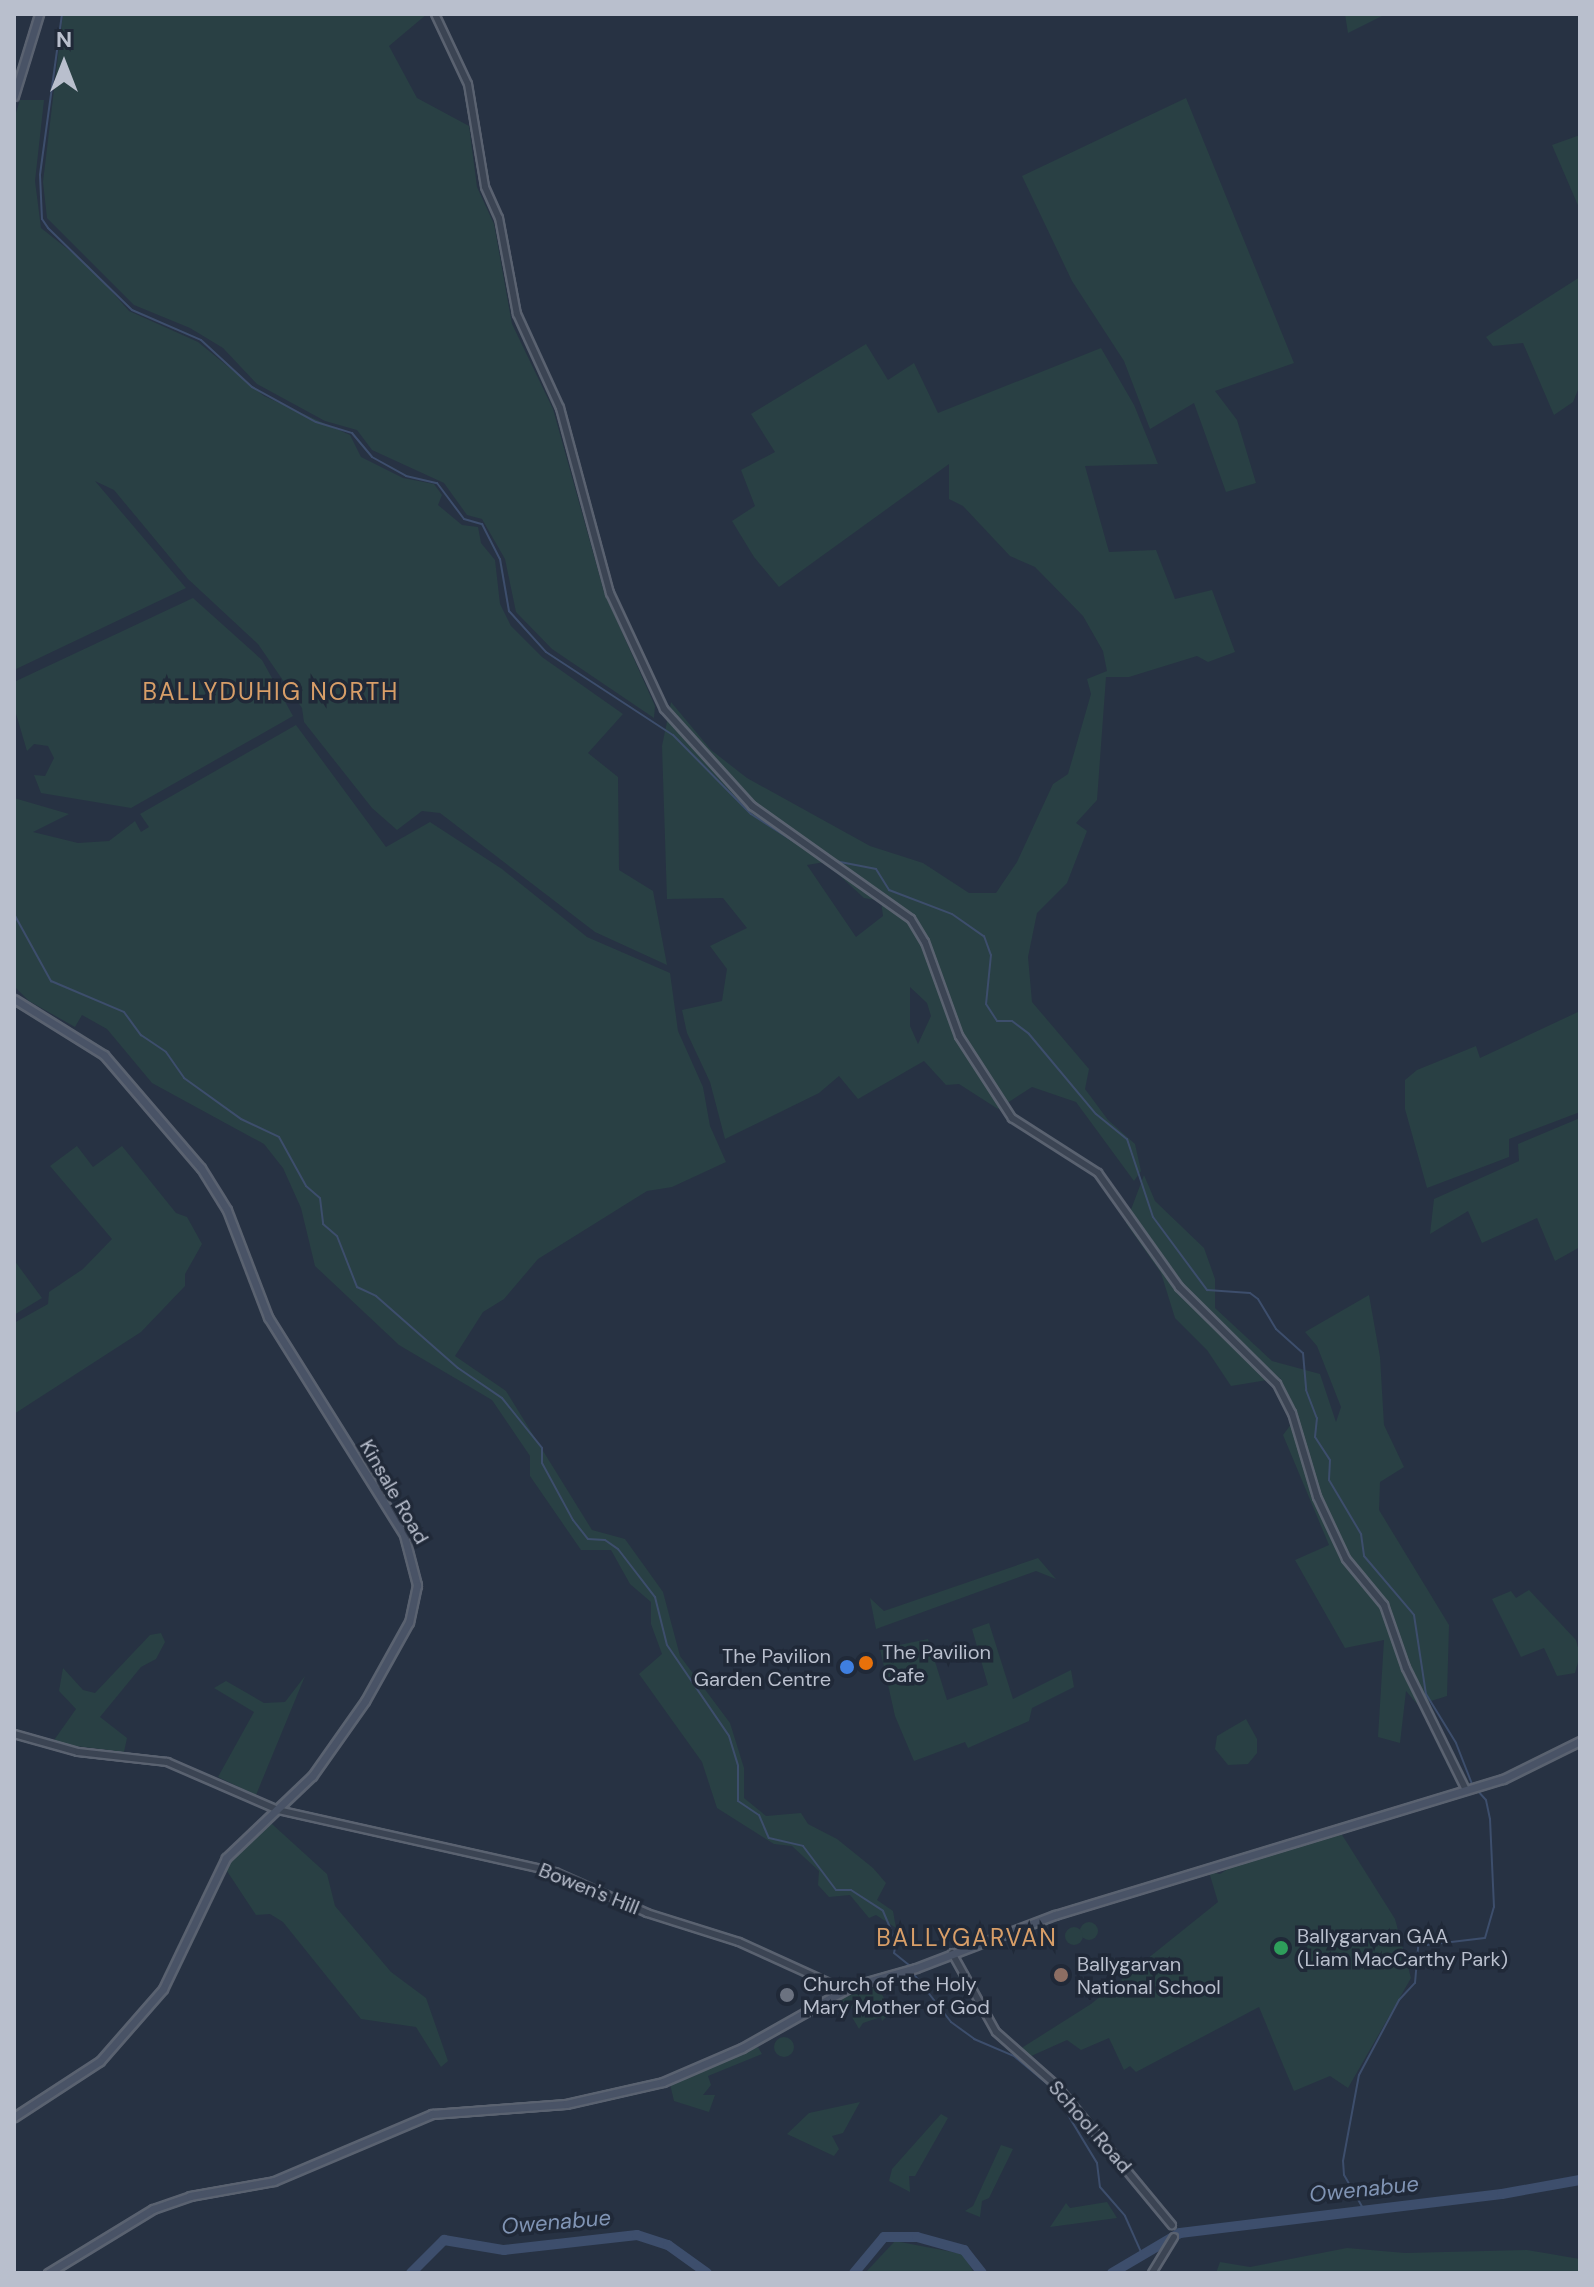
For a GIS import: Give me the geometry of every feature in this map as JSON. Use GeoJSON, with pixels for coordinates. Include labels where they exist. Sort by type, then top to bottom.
{"type":"FeatureCollection","features":[{"type":"Feature","properties":{"kind":"main road"},"geometry":{"type":"LineString","coordinates":[[14,96],[39,14]]}},
{"type":"Feature","properties":{"kind":"main road","name":"Kinsale Road"},"geometry":{"type":"LineString","coordinates":[[14,999],[104,1055],[201,1168],[227,1210],[268,1317],[404,1535],[415,1563],[416,1597],[393,1652],[330,1754],[278,1810],[226,1858],[179,1966],[136,2024],[75,2081],[14,2117]]}},
{"type":"Feature","properties":{"kind":"main road"},"geometry":{"type":"LineString","coordinates":[[48,2273],[153,2209],[190,2196],[274,2181],[422,2116],[458,2108],[566,2104],[663,2082],[742,2048],[842,1989],[913,1969],[1068,1911],[1471,1787],[1580,1741]]}},
{"type":"Feature","properties":{"kind":"street"},"geometry":{"type":"LineString","coordinates":[[435,14],[468,84],[511,296],[553,388],[587,499],[610,593],[664,709],[752,806],[892,901],[918,929],[959,1036],[1012,1118],[1098,1173],[1179,1287],[1277,1384],[1292,1413],[1317,1497],[1346,1559],[1384,1605],[1406,1668],[1471,1787]]}},
{"type":"Feature","properties":{"kind":"street","name":"Bowen's Hill"},"geometry":{"type":"LineString","coordinates":[[14,1734],[54,1748],[167,1762],[278,1810],[555,1872],[647,1913],[739,1942],[842,1989]]}},
{"type":"Feature","properties":{"kind":"street","name":"School Road"},"geometry":{"type":"LineString","coordinates":[[952,1953],[996,2032],[1056,2085],[1172,2225]]}},
{"type":"Feature","properties":{"kind":"street"},"geometry":{"type":"LineString","coordinates":[[1152,2273],[1174,2237]]}},
{"type":"Feature","properties":{"kind":"green space"},"geometry":{"type":"Polygon","coordinates":[[[63,14],[427,14],[389,46],[417,98],[469,126],[477,187],[494,224],[512,324],[553,409],[604,592],[655,706],[654,718],[552,649],[516,612],[505,559],[482,519],[467,515],[444,483],[372,450],[357,430],[325,421],[257,384],[223,348],[190,328],[134,305],[47,218],[43,182],[63,14]]]}},
{"type":"Feature","properties":{"kind":"green space"},"geometry":{"type":"Polygon","coordinates":[[[1345,14],[1386,14],[1348,33],[1345,14]]]}},
{"type":"Feature","properties":{"kind":"green space"},"geometry":{"type":"Polygon","coordinates":[[[1186,98],[1294,363],[1215,391],[1237,420],[1256,483],[1226,492],[1194,403],[1150,429],[1124,361],[1072,281],[1022,176],[1186,98]]]}},
{"type":"Feature","properties":{"kind":"green space"},"geometry":{"type":"Polygon","coordinates":[[[20,100],[44,100],[35,181],[41,228],[89,266],[129,311],[198,342],[264,396],[350,435],[361,457],[403,478],[434,484],[442,495],[438,505],[462,525],[478,527],[481,543],[495,560],[500,604],[511,626],[542,657],[623,714],[588,753],[618,777],[619,870],[653,891],[667,965],[595,932],[440,813],[422,811],[397,830],[372,808],[304,722],[302,708],[258,644],[188,579],[114,490],[95,481],[186,588],[14,670],[14,119],[20,100]]]}},
{"type":"Feature","properties":{"kind":"green space"},"geometry":{"type":"Polygon","coordinates":[[[1580,135],[1580,210],[1552,145],[1580,135]]]}},
{"type":"Feature","properties":{"kind":"green space"},"geometry":{"type":"Polygon","coordinates":[[[1580,277],[1580,385],[1573,402],[1554,415],[1523,343],[1493,346],[1486,337],[1580,277]]]}},
{"type":"Feature","properties":{"kind":"green space"},"geometry":{"type":"Polygon","coordinates":[[[866,344],[888,380],[914,363],[938,413],[1101,348],[1134,405],[1158,464],[1085,466],[1109,552],[1156,550],[1175,599],[1212,590],[1235,652],[1208,662],[1197,656],[1129,677],[1106,677],[1097,800],[1076,823],[1087,831],[1067,883],[1037,913],[1028,957],[1032,1002],[1089,1069],[1085,1089],[1108,1120],[1135,1144],[1141,1171],[1134,1181],[1076,1102],[1032,1087],[998,1109],[959,1084],[946,1085],[924,1061],[858,1099],[839,1076],[819,1093],[725,1139],[710,1082],[687,1033],[682,1010],[722,1001],[727,969],[710,946],[747,928],[723,898],[667,899],[662,746],[671,702],[711,750],[747,778],[870,846],[923,863],[969,893],[996,893],[1017,862],[1053,784],[1068,774],[1091,694],[1087,679],[1107,671],[1103,651],[1083,616],[1035,567],[1010,556],[963,506],[949,499],[949,464],[779,587],[754,557],[732,521],[755,506],[741,470],[775,452],[751,414],[866,344]],[[825,862],[807,865],[856,937],[883,916],[881,901],[864,898],[825,862]],[[910,987],[910,1026],[918,1044],[931,1016],[927,1003],[910,987]]]}},
{"type":"Feature","properties":{"kind":"green space"},"geometry":{"type":"Polygon","coordinates":[[[193,598],[262,660],[293,716],[131,808],[41,793],[34,775],[45,776],[54,758],[48,746],[34,744],[27,751],[14,707],[14,682],[193,598]]]}},
{"type":"Feature","properties":{"kind":"green space"},"geometry":{"type":"Polygon","coordinates":[[[296,725],[386,847],[430,822],[502,869],[587,937],[670,973],[678,1031],[703,1087],[710,1126],[726,1162],[672,1187],[647,1191],[538,1259],[504,1299],[483,1312],[455,1356],[506,1391],[592,1530],[625,1539],[663,1592],[680,1656],[730,1723],[744,1768],[744,1798],[766,1816],[801,1813],[808,1824],[837,1839],[873,1868],[886,1883],[877,1900],[893,1911],[896,1928],[876,1915],[869,1918],[850,1895],[829,1897],[818,1885],[819,1871],[792,1846],[774,1844],[717,1808],[702,1762],[639,1674],[662,1654],[651,1624],[651,1602],[630,1584],[611,1550],[581,1550],[530,1476],[530,1456],[492,1400],[399,1345],[315,1266],[301,1208],[283,1168],[264,1144],[152,1083],[107,1029],[82,1015],[75,1027],[29,1001],[14,986],[14,798],[69,814],[33,832],[78,843],[109,841],[135,821],[141,832],[149,827],[140,814],[296,725]]]}},
{"type":"Feature","properties":{"kind":"green space"},"geometry":{"type":"Polygon","coordinates":[[[1580,1011],[1580,1112],[1509,1139],[1509,1157],[1427,1188],[1405,1109],[1405,1080],[1417,1070],[1476,1046],[1480,1058],[1580,1011]]]}},
{"type":"Feature","properties":{"kind":"green space"},"geometry":{"type":"Polygon","coordinates":[[[1580,1118],[1580,1247],[1555,1261],[1537,1218],[1482,1243],[1468,1211],[1430,1234],[1434,1199],[1519,1161],[1518,1144],[1580,1118]]]}},
{"type":"Feature","properties":{"kind":"green space"},"geometry":{"type":"Polygon","coordinates":[[[77,1146],[93,1167],[122,1146],[176,1213],[187,1217],[202,1244],[185,1274],[185,1286],[141,1332],[14,1414],[14,1323],[48,1304],[49,1292],[83,1269],[112,1239],[50,1166],[77,1146]]]}},
{"type":"Feature","properties":{"kind":"green space"},"geometry":{"type":"Polygon","coordinates":[[[1144,1175],[1155,1201],[1204,1248],[1215,1279],[1215,1308],[1272,1361],[1320,1374],[1336,1422],[1341,1407],[1317,1346],[1305,1332],[1369,1295],[1380,1357],[1384,1425],[1404,1467],[1380,1482],[1379,1510],[1449,1625],[1447,1696],[1418,1705],[1406,1691],[1400,1743],[1378,1737],[1384,1640],[1345,1648],[1295,1560],[1329,1545],[1283,1435],[1298,1415],[1280,1378],[1231,1386],[1207,1350],[1175,1318],[1161,1273],[1126,1223],[1144,1175]]]}},
{"type":"Feature","properties":{"kind":"green space"},"geometry":{"type":"Polygon","coordinates":[[[14,1260],[42,1298],[14,1315],[14,1260]]]}},
{"type":"Feature","properties":{"kind":"green space"},"geometry":{"type":"Polygon","coordinates":[[[1038,1558],[1056,1579],[1036,1571],[876,1629],[870,1598],[884,1611],[1038,1558]]]}},
{"type":"Feature","properties":{"kind":"green space"},"geometry":{"type":"Polygon","coordinates":[[[1529,1590],[1576,1640],[1580,1655],[1575,1673],[1557,1676],[1544,1648],[1521,1657],[1492,1599],[1511,1591],[1516,1598],[1529,1590]]]}},
{"type":"Feature","properties":{"kind":"green space"},"geometry":{"type":"Polygon","coordinates":[[[989,1623],[1013,1699],[1071,1670],[1074,1687],[1032,1708],[1029,1721],[968,1748],[965,1742],[914,1761],[895,1716],[880,1649],[928,1639],[947,1700],[988,1685],[972,1629],[989,1623]]]}},
{"type":"Feature","properties":{"kind":"green space"},"geometry":{"type":"Polygon","coordinates":[[[161,1633],[165,1642],[156,1659],[141,1667],[100,1717],[127,1738],[124,1752],[52,1743],[76,1709],[59,1691],[63,1668],[83,1690],[95,1693],[150,1635],[161,1633]]]}},
{"type":"Feature","properties":{"kind":"green space"},"geometry":{"type":"Polygon","coordinates":[[[305,1676],[256,1795],[218,1777],[254,1712],[214,1688],[226,1681],[264,1703],[285,1702],[305,1676]]]}},
{"type":"Feature","properties":{"kind":"green space"},"geometry":{"type":"Polygon","coordinates":[[[1246,1719],[1257,1739],[1257,1753],[1248,1764],[1228,1765],[1215,1749],[1217,1736],[1246,1719]]]}},
{"type":"Feature","properties":{"kind":"green space"},"geometry":{"type":"Polygon","coordinates":[[[272,1824],[327,1874],[335,1906],[391,1972],[426,1998],[448,2061],[441,2067],[416,2027],[361,2019],[283,1922],[270,1914],[256,1915],[225,1868],[240,1847],[272,1824]]]}},
{"type":"Feature","properties":{"kind":"green space","name":"Ballygarvan GAA (Liam MacCarthy Park)"},"geometry":{"type":"Polygon","coordinates":[[[1339,1830],[1395,1919],[1411,1978],[1348,2088],[1330,2076],[1294,2091],[1259,2007],[1136,2072],[1130,2066],[1124,2070],[1109,2038],[1081,2050],[1067,2040],[1029,2057],[1020,2049],[1091,2004],[1218,1902],[1209,1872],[1220,1874],[1236,1864],[1339,1830]]]}},
{"type":"Feature","properties":{"kind":"green space"},"geometry":{"type":"Polygon","coordinates":[[[1089,1922],[1098,1931],[1089,1940],[1080,1931],[1089,1922]]]}},
{"type":"Feature","properties":{"kind":"green space"},"geometry":{"type":"Polygon","coordinates":[[[1074,1927],[1083,1936],[1074,1945],[1065,1936],[1074,1927]]]}},
{"type":"Feature","properties":{"kind":"green space"},"geometry":{"type":"Polygon","coordinates":[[[878,1986],[891,2013],[882,2021],[881,2017],[863,2023],[859,2029],[852,2017],[855,2007],[829,2012],[826,2003],[878,1986]]]}},
{"type":"Feature","properties":{"kind":"green space"},"geometry":{"type":"Polygon","coordinates":[[[780,2037],[788,2037],[794,2047],[788,2057],[780,2057],[774,2051],[774,2043],[780,2037]]]}},
{"type":"Feature","properties":{"kind":"green space"},"geometry":{"type":"Polygon","coordinates":[[[758,2047],[762,2054],[708,2076],[711,2085],[703,2095],[715,2095],[709,2112],[674,2101],[670,2084],[758,2047]]]}},
{"type":"Feature","properties":{"kind":"green space"},"geometry":{"type":"Polygon","coordinates":[[[860,2102],[843,2133],[832,2136],[839,2149],[834,2156],[787,2134],[809,2113],[860,2102]]]}},
{"type":"Feature","properties":{"kind":"green space"},"geometry":{"type":"Polygon","coordinates":[[[941,2114],[948,2118],[915,2176],[909,2176],[910,2192],[889,2181],[892,2169],[941,2114]]]}},
{"type":"Feature","properties":{"kind":"green space"},"geometry":{"type":"Polygon","coordinates":[[[1001,2145],[1013,2149],[989,2198],[982,2201],[980,2217],[965,2211],[973,2206],[1001,2145]]]}},
{"type":"Feature","properties":{"kind":"green space"},"geometry":{"type":"Polygon","coordinates":[[[1107,2202],[1117,2218],[1050,2227],[1066,2203],[1070,2208],[1107,2202]]]}},
{"type":"Feature","properties":{"kind":"green space"},"geometry":{"type":"Polygon","coordinates":[[[895,2241],[963,2254],[974,2273],[865,2273],[895,2241]]]}},
{"type":"Feature","properties":{"kind":"green space"},"geometry":{"type":"Polygon","coordinates":[[[1347,2248],[1405,2253],[1527,2250],[1580,2259],[1580,2273],[1216,2273],[1220,2262],[1250,2267],[1347,2248]]]}},
{"type":"Feature","properties":{"kind":"waterway"},"geometry":{"type":"LineString","coordinates":[[62,14],[40,175],[42,219],[48,228],[132,310],[201,340],[252,387],[316,422],[352,433],[372,457],[406,476],[437,483],[464,519],[482,524],[500,559],[509,611],[546,652],[673,735],[751,814],[820,858]]}},
{"type":"Feature","properties":{"kind":"waterway"},"geometry":{"type":"LineString","coordinates":[[835,861],[876,869],[889,890],[952,914],[984,936],[991,955],[986,1004],[997,1021],[1012,1021],[1029,1034],[1096,1114],[1127,1139],[1153,1217],[1207,1290],[1250,1293],[1258,1299],[1276,1329],[1303,1353],[1306,1390],[1317,1418],[1315,1437],[1330,1460],[1329,1480],[1361,1534],[1364,1556],[1414,1615],[1426,1694],[1456,1743],[1472,1784]]}},
{"type":"Feature","properties":{"kind":"waterway"},"geometry":{"type":"LineString","coordinates":[[14,914],[51,981],[124,1012],[141,1035],[166,1052],[184,1078],[241,1119],[279,1137],[306,1186],[320,1198],[323,1224],[337,1236],[357,1287],[376,1296],[458,1368],[502,1398],[542,1448],[542,1463],[573,1520],[588,1539],[605,1540],[618,1549],[655,1597],[667,1645],[729,1736],[738,1766],[738,1801],[759,1815],[769,1838],[803,1846],[836,1890],[851,1890],[883,1911],[896,1942],[894,1953],[911,1967]]}},
{"type":"Feature","properties":{"kind":"waterway"},"geometry":{"type":"LineString","coordinates":[[1364,2210],[1344,2175],[1343,2161],[1359,2075],[1399,2000],[1415,1983],[1418,1946],[1485,1938],[1494,1907],[1490,1819],[1486,1800],[1476,1789]]}},
{"type":"Feature","properties":{"kind":"waterway"},"geometry":{"type":"LineString","coordinates":[[913,1973],[951,2022],[974,2039],[1014,2056],[1051,2087],[1097,2163],[1100,2187],[1125,2216],[1141,2252],[1148,2254]]}},
{"type":"Feature","properties":{"kind":"waterway","name":"Owenabue"},"geometry":{"type":"LineString","coordinates":[[1112,2273],[1180,2233],[1502,2194],[1580,2180]]}},
{"type":"Feature","properties":{"kind":"waterway","name":"Owenabue"},"geometry":{"type":"LineString","coordinates":[[411,2273],[444,2240],[504,2250],[637,2235],[668,2245],[707,2273]]}},
{"type":"Feature","properties":{"kind":"waterway","name":"Owenabue"},"geometry":{"type":"LineString","coordinates":[[854,2273],[884,2237],[917,2237],[964,2250],[982,2273]]}},
{"type":"Feature","properties":{"kind":"place","name":"The Pavilion Cafe"},"geometry":{"type":"Point","coordinates":[866,1663]}},
{"type":"Feature","properties":{"kind":"place","name":"The Pavilion Garden Centre"},"geometry":{"type":"Point","coordinates":[847,1667]}},
{"type":"Feature","properties":{"kind":"place","name":"Ballygarvan GAA (Liam MacCarthy Park)"},"geometry":{"type":"Point","coordinates":[1281,1948]}},
{"type":"Feature","properties":{"kind":"place","name":"Ballygarvan National School"},"geometry":{"type":"Point","coordinates":[1061,1975]}},
{"type":"Feature","properties":{"kind":"place","name":"Church of the Holy Mary Mother of God"},"geometry":{"type":"Point","coordinates":[787,1995]}},
{"type":"Feature","properties":{"kind":"district","name":"BALLYDUHIG NORTH"},"geometry":{"type":"Point","coordinates":[271,692]}},
{"type":"Feature","properties":{"kind":"district","name":"BALLYGARVAN"},"geometry":{"type":"Point","coordinates":[967,1938]}}]}
